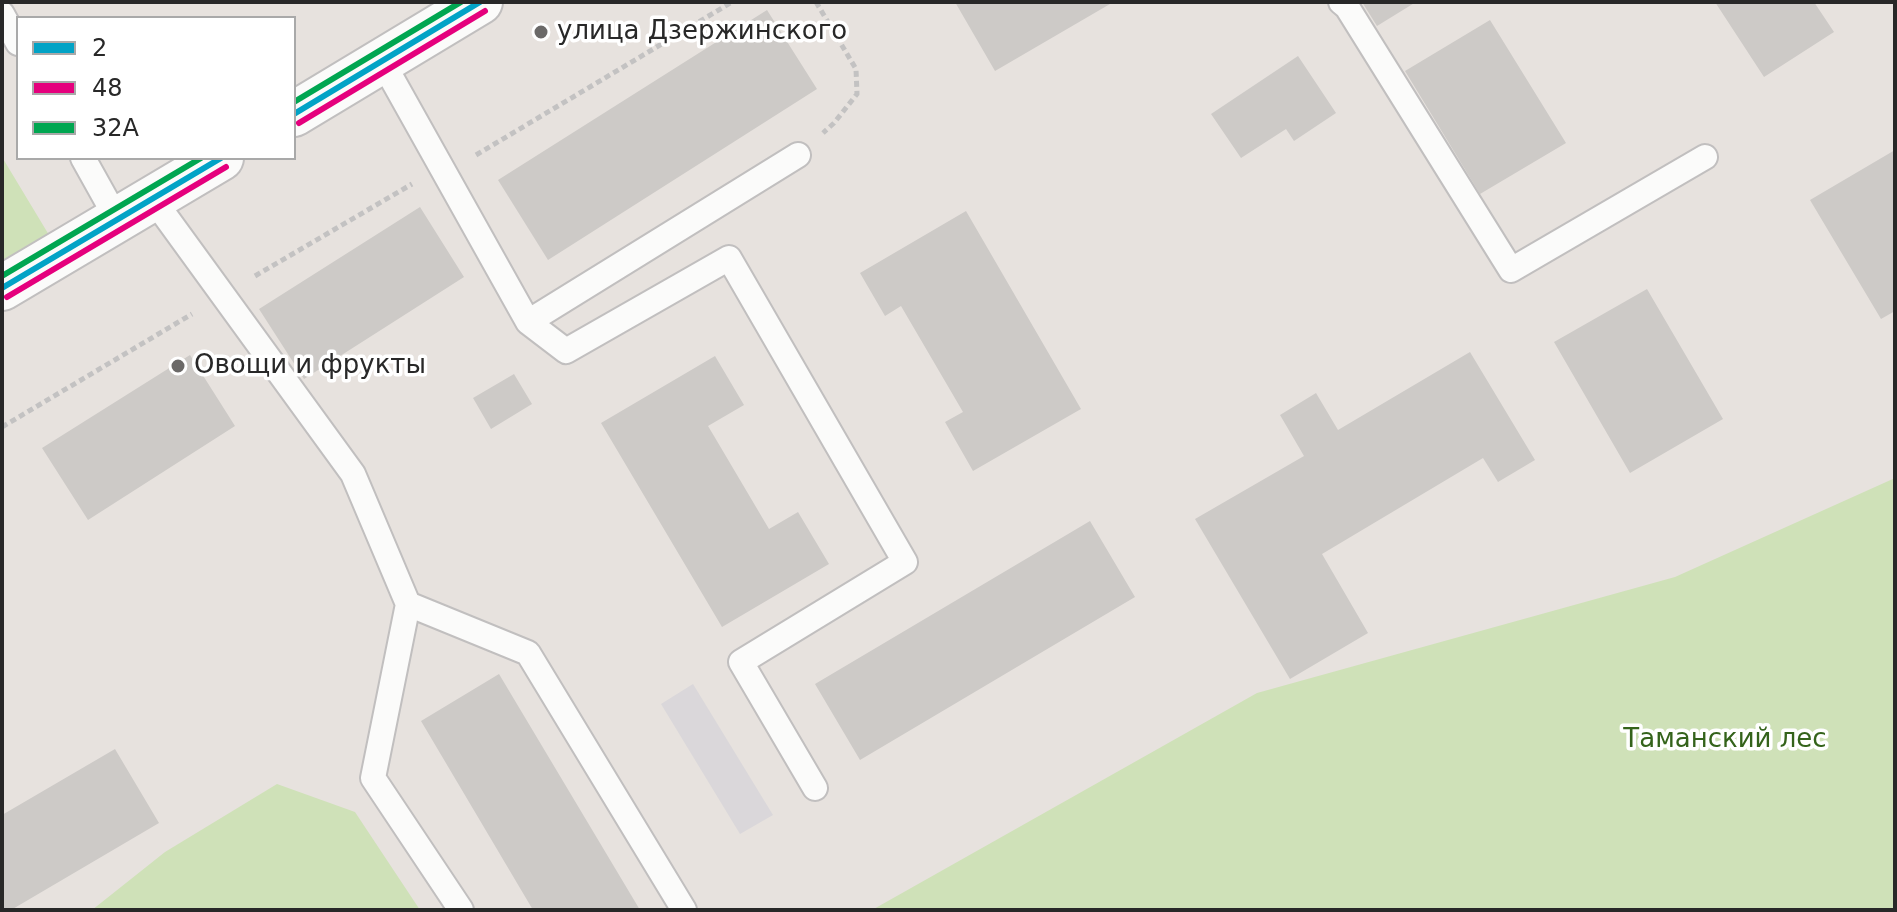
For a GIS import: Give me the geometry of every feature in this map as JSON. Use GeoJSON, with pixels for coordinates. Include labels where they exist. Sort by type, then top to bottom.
{"type":"FeatureCollection","features":[{"type":"Feature","properties":{"kind":"street"},"geometry":{"type":"LineString","coordinates":[[296,113],[480,2]]}},
{"type":"Feature","properties":{"kind":"street"},"geometry":{"type":"LineString","coordinates":[[2,288],[218,160]]}},
{"type":"Feature","properties":{"kind":"lane"},"geometry":{"type":"LineString","coordinates":[[1341,2],[1511,270],[1705,157]]}},
{"type":"Feature","properties":{"kind":"lane"},"geometry":{"type":"LineString","coordinates":[[2,14],[16,39]]}},
{"type":"Feature","properties":{"kind":"lane"},"geometry":{"type":"LineString","coordinates":[[382,61],[528,322],[566,351],[729,258],[905,562],[741,662],[815,788]]}},
{"type":"Feature","properties":{"kind":"lane"},"geometry":{"type":"LineString","coordinates":[[528,322],[798,155]]}},
{"type":"Feature","properties":{"kind":"lane"},"geometry":{"type":"LineString","coordinates":[[85,160],[223,296],[353,474],[408,604],[373,778],[461,910]]}},
{"type":"Feature","properties":{"kind":"lane"},"geometry":{"type":"LineString","coordinates":[[408,604],[528,653],[684,910]]}},
{"type":"Feature","properties":{"kind":"path"},"geometry":{"type":"LineString","coordinates":[[2,427],[408,185],[478,154],[732,2]]}},
{"type":"Feature","properties":{"kind":"path"},"geometry":{"type":"LineString","coordinates":[[798,155],[834,123],[857,94],[856,69],[816,2]]}},
{"type":"Feature","properties":{"kind":"shaded area"},"geometry":{"type":"Polygon","coordinates":[[[693,684],[773,815],[740,834],[661,704],[693,684]]]}},
{"type":"Feature","properties":{"kind":"green space"},"geometry":{"type":"Polygon","coordinates":[[[2,157],[49,235],[2,263],[2,157]]]}},
{"type":"Feature","properties":{"kind":"green space","name":"Таманский лес"},"geometry":{"type":"Polygon","coordinates":[[[1895,478],[1895,910],[872,910],[1257,693],[1675,577],[1895,478]]]}},
{"type":"Feature","properties":{"kind":"green space"},"geometry":{"type":"Polygon","coordinates":[[[277,784],[355,812],[420,910],[92,910],[165,852],[277,784]]]}},
{"type":"Feature","properties":{"kind":"building"},"geometry":{"type":"Polygon","coordinates":[[[955,2],[1109,2],[1110,4],[995,71],[955,2]]]}},
{"type":"Feature","properties":{"kind":"building"},"geometry":{"type":"Polygon","coordinates":[[[1362,2],[1416,2],[1377,26],[1362,2]]]}},
{"type":"Feature","properties":{"kind":"building"},"geometry":{"type":"Polygon","coordinates":[[[1715,2],[1814,2],[1834,32],[1764,77],[1715,2]]]}},
{"type":"Feature","properties":{"kind":"building"},"geometry":{"type":"Polygon","coordinates":[[[767,10],[817,89],[548,260],[498,180],[767,10]]]}},
{"type":"Feature","properties":{"kind":"building"},"geometry":{"type":"Polygon","coordinates":[[[1490,20],[1566,143],[1480,194],[1405,71],[1490,20]]]}},
{"type":"Feature","properties":{"kind":"building"},"geometry":{"type":"Polygon","coordinates":[[[1298,56],[1336,113],[1294,141],[1286,129],[1241,158],[1211,114],[1298,56]]]}},
{"type":"Feature","properties":{"kind":"building"},"geometry":{"type":"Polygon","coordinates":[[[1895,150],[1895,311],[1881,319],[1810,200],[1895,150]]]}},
{"type":"Feature","properties":{"kind":"building"},"geometry":{"type":"Polygon","coordinates":[[[420,207],[464,277],[304,379],[259,309],[420,207]]]}},
{"type":"Feature","properties":{"kind":"building"},"geometry":{"type":"Polygon","coordinates":[[[966,211],[1081,409],[973,471],[945,422],[963,412],[901,306],[885,316],[860,273],[966,211]]]}},
{"type":"Feature","properties":{"kind":"building"},"geometry":{"type":"Polygon","coordinates":[[[1647,289],[1723,419],[1630,473],[1554,342],[1647,289]]]}},
{"type":"Feature","properties":{"kind":"building"},"geometry":{"type":"Polygon","coordinates":[[[1470,352],[1535,460],[1498,482],[1483,458],[1322,554],[1368,633],[1290,679],[1195,519],[1304,456],[1280,415],[1316,393],[1338,430],[1470,352]]]}},
{"type":"Feature","properties":{"kind":"building"},"geometry":{"type":"Polygon","coordinates":[[[190,355],[235,426],[88,520],[42,448],[190,355]]]}},
{"type":"Feature","properties":{"kind":"building"},"geometry":{"type":"Polygon","coordinates":[[[715,356],[744,405],[708,426],[769,529],[798,512],[829,564],[722,627],[601,423],[715,356]]]}},
{"type":"Feature","properties":{"kind":"building"},"geometry":{"type":"Polygon","coordinates":[[[514,374],[532,404],[491,429],[473,398],[514,374]]]}},
{"type":"Feature","properties":{"kind":"building"},"geometry":{"type":"Polygon","coordinates":[[[1090,521],[1135,597],[860,760],[815,684],[1090,521]]]}},
{"type":"Feature","properties":{"kind":"building"},"geometry":{"type":"Polygon","coordinates":[[[499,674],[640,910],[533,910],[421,721],[499,674]]]}},
{"type":"Feature","properties":{"kind":"building"},"geometry":{"type":"Polygon","coordinates":[[[115,749],[159,823],[11,910],[2,910],[2,815],[115,749]]]}},
{"type":"Feature","properties":{"kind":"transit line","name":"32A"},"geometry":{"type":"LineString","coordinates":[[296,101],[461,2]]}},
{"type":"Feature","properties":{"kind":"transit line","name":"2"},"geometry":{"type":"LineString","coordinates":[[296,113],[480,2]]}},
{"type":"Feature","properties":{"kind":"transit line","name":"48"},"geometry":{"type":"LineString","coordinates":[[299,123],[485,11]]}},
{"type":"Feature","properties":{"kind":"transit line","name":"32A"},"geometry":{"type":"LineString","coordinates":[[2,276],[198,160]]}},
{"type":"Feature","properties":{"kind":"transit line","name":"2"},"geometry":{"type":"LineString","coordinates":[[2,288],[218,160]]}},
{"type":"Feature","properties":{"kind":"transit line","name":"48"},"geometry":{"type":"LineString","coordinates":[[7,297],[226,167]]}},
{"type":"Feature","properties":{"kind":"place","name":"улица Дзержинского"},"geometry":{"type":"Point","coordinates":[541,32]}},
{"type":"Feature","properties":{"kind":"place","name":"Овощи и фрукты"},"geometry":{"type":"Point","coordinates":[178,366]}}]}
